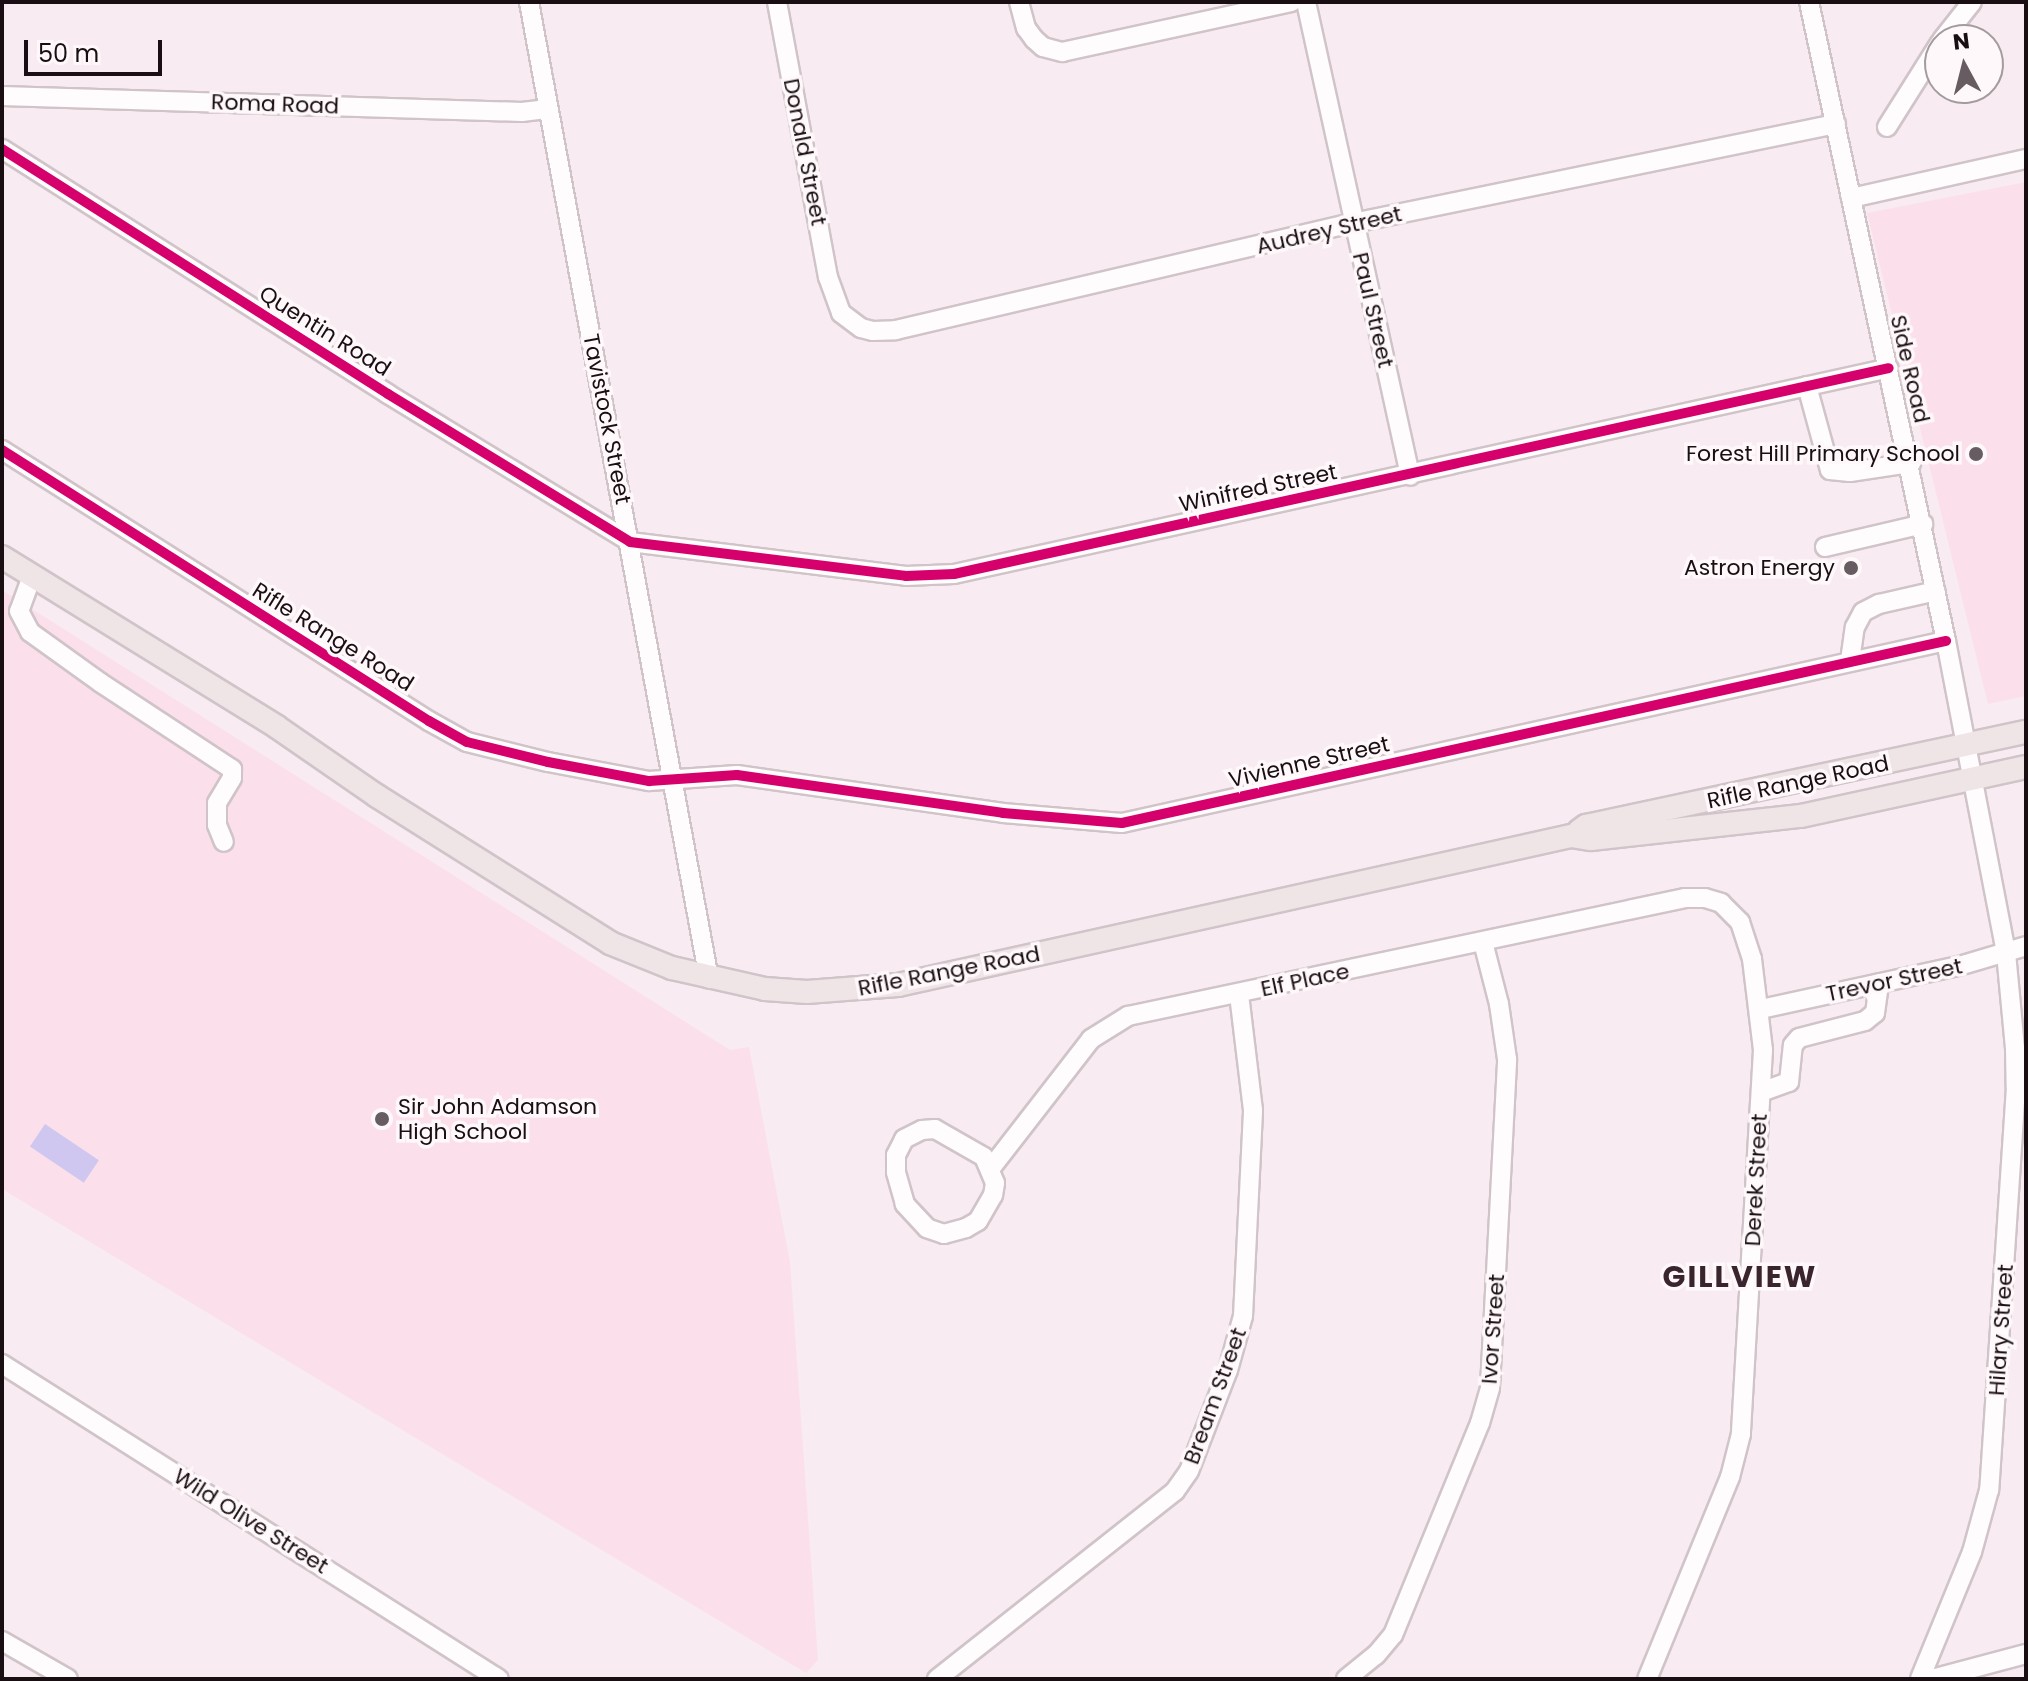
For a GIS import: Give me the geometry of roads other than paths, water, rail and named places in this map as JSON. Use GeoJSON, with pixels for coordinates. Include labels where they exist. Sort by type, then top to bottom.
{"type":"FeatureCollection","features":[{"type":"Feature","properties":{"kind":"main road","name":"Rifle Range Road"},"geometry":{"type":"LineString","coordinates":[[2,557],[277,727],[389,804],[610,943],[709,979],[750,987],[807,992],[898,985],[1571,836],[1591,839],[1801,816],[2026,767]]}},
{"type":"Feature","properties":{"kind":"main road","name":"Rifle Range Road"},"geometry":{"type":"LineString","coordinates":[[1571,836],[1586,826],[2026,732]]}},
{"type":"Feature","properties":{"kind":"street","name":"Tavistock Street"},"geometry":{"type":"LineString","coordinates":[[529,2],[709,979]]}},
{"type":"Feature","properties":{"kind":"street","name":"Donald Street"},"geometry":{"type":"LineString","coordinates":[[777,2],[836,301]]}},
{"type":"Feature","properties":{"kind":"street"},"geometry":{"type":"LineString","coordinates":[[1019,2],[1026,28],[1043,47],[1062,52],[1292,2]]}},
{"type":"Feature","properties":{"kind":"street","name":"Paul Street"},"geometry":{"type":"LineString","coordinates":[[1306,2],[1410,476]]}},
{"type":"Feature","properties":{"kind":"street","name":"Side Road"},"geometry":{"type":"LineString","coordinates":[[1809,2],[1911,463],[1971,780]]}},
{"type":"Feature","properties":{"kind":"street"},"geometry":{"type":"LineString","coordinates":[[1955,24],[1972,2]]}},
{"type":"Feature","properties":{"kind":"street"},"geometry":{"type":"LineString","coordinates":[[1887,127],[1924,68]]}},
{"type":"Feature","properties":{"kind":"street","name":"Roma Road"},"geometry":{"type":"LineString","coordinates":[[2,96],[522,112],[548,109]]}},
{"type":"Feature","properties":{"kind":"street","name":"Audrey Street"},"geometry":{"type":"LineString","coordinates":[[836,301],[841,313],[861,328],[896,330],[1353,223],[1836,124]]}},
{"type":"Feature","properties":{"kind":"street","name":"Quentin Road"},"geometry":{"type":"LineString","coordinates":[[2,149],[388,394],[630,542]]}},
{"type":"Feature","properties":{"kind":"street"},"geometry":{"type":"LineString","coordinates":[[1851,198],[2026,159]]}},
{"type":"Feature","properties":{"kind":"street","name":"Winifred Street"},"geometry":{"type":"LineString","coordinates":[[630,542],[937,577],[1410,476],[1889,368]]}},
{"type":"Feature","properties":{"kind":"street"},"geometry":{"type":"LineString","coordinates":[[1807,386],[1830,470],[1850,472],[1911,463]]}},
{"type":"Feature","properties":{"kind":"street","name":"Rifle Range Road"},"geometry":{"type":"LineString","coordinates":[[2,450],[429,721],[467,742],[623,777],[674,781]]}},
{"type":"Feature","properties":{"kind":"street"},"geometry":{"type":"LineString","coordinates":[[1825,547],[1923,524]]}},
{"type":"Feature","properties":{"kind":"street"},"geometry":{"type":"LineString","coordinates":[[32,576],[19,611],[30,632],[232,769],[232,778],[217,803],[217,825],[224,842]]}},
{"type":"Feature","properties":{"kind":"street"},"geometry":{"type":"LineString","coordinates":[[1850,661],[1855,627],[1863,612],[1879,604],[1936,591]]}},
{"type":"Feature","properties":{"kind":"street","name":"Vivienne Street"},"geometry":{"type":"LineString","coordinates":[[674,781],[737,775],[1003,813],[1122,823],[1946,641]]}},
{"type":"Feature","properties":{"kind":"street","name":"Hilary Street"},"geometry":{"type":"LineString","coordinates":[[1920,1679],[1972,1552],[1989,1490],[2016,1087],[2006,953],[1971,780]]}},
{"type":"Feature","properties":{"kind":"street","name":"Elf Place"},"geometry":{"type":"LineString","coordinates":[[991,1168],[1102,1030],[1128,1016],[1685,898]]}},
{"type":"Feature","properties":{"kind":"street","name":"Derek Street"},"geometry":{"type":"LineString","coordinates":[[1647,1679],[1730,1477],[1739,1445],[1761,1092],[1761,1009],[1752,959],[1740,922],[1721,903],[1705,898],[1685,898]]}},
{"type":"Feature","properties":{"kind":"street","name":"Ivor Street"},"geometry":{"type":"LineString","coordinates":[[1346,1679],[1376,1655],[1393,1635],[1480,1423],[1490,1387],[1507,1059],[1499,1004],[1483,942]]}},
{"type":"Feature","properties":{"kind":"street","name":"Trevor Street"},"geometry":{"type":"LineString","coordinates":[[1761,1009],[2026,946]]}},
{"type":"Feature","properties":{"kind":"street"},"geometry":{"type":"LineString","coordinates":[[1761,1092],[1789,1082],[1793,1045],[1799,1038],[1865,1021],[1875,1013],[1879,983]]}},
{"type":"Feature","properties":{"kind":"street","name":"Bream Street"},"geometry":{"type":"LineString","coordinates":[[937,1679],[1165,1498],[1189,1471],[1232,1360],[1243,1316],[1253,1110],[1239,994]]}},
{"type":"Feature","properties":{"kind":"street"},"geometry":{"type":"LineString","coordinates":[[935,1129],[970,1146],[991,1168],[995,1183],[993,1195],[978,1221],[944,1234],[927,1228],[905,1204],[899,1189],[896,1155],[912,1133],[935,1129]]}},
{"type":"Feature","properties":{"kind":"street","name":"Wild Olive Street"},"geometry":{"type":"LineString","coordinates":[[2,1364],[499,1679]]}},
{"type":"Feature","properties":{"kind":"street"},"geometry":{"type":"LineString","coordinates":[[2,1641],[68,1679]]}},
{"type":"Feature","properties":{"kind":"street"},"geometry":{"type":"LineString","coordinates":[[1932,1679],[2026,1654]]}},
{"type":"Feature","properties":{"kind":"place","name":"Forest Hill Primary School"},"geometry":{"type":"Point","coordinates":[1976,454]}},
{"type":"Feature","properties":{"kind":"place","name":"Astron Energy"},"geometry":{"type":"Point","coordinates":[1851,568]}},
{"type":"Feature","properties":{"kind":"place","name":"Sir John Adamson High School"},"geometry":{"type":"Point","coordinates":[382,1119]}},
{"type":"Feature","properties":{"kind":"district","name":"GILLVIEW"},"geometry":{"type":"Point","coordinates":[1740,1277]}}]}
